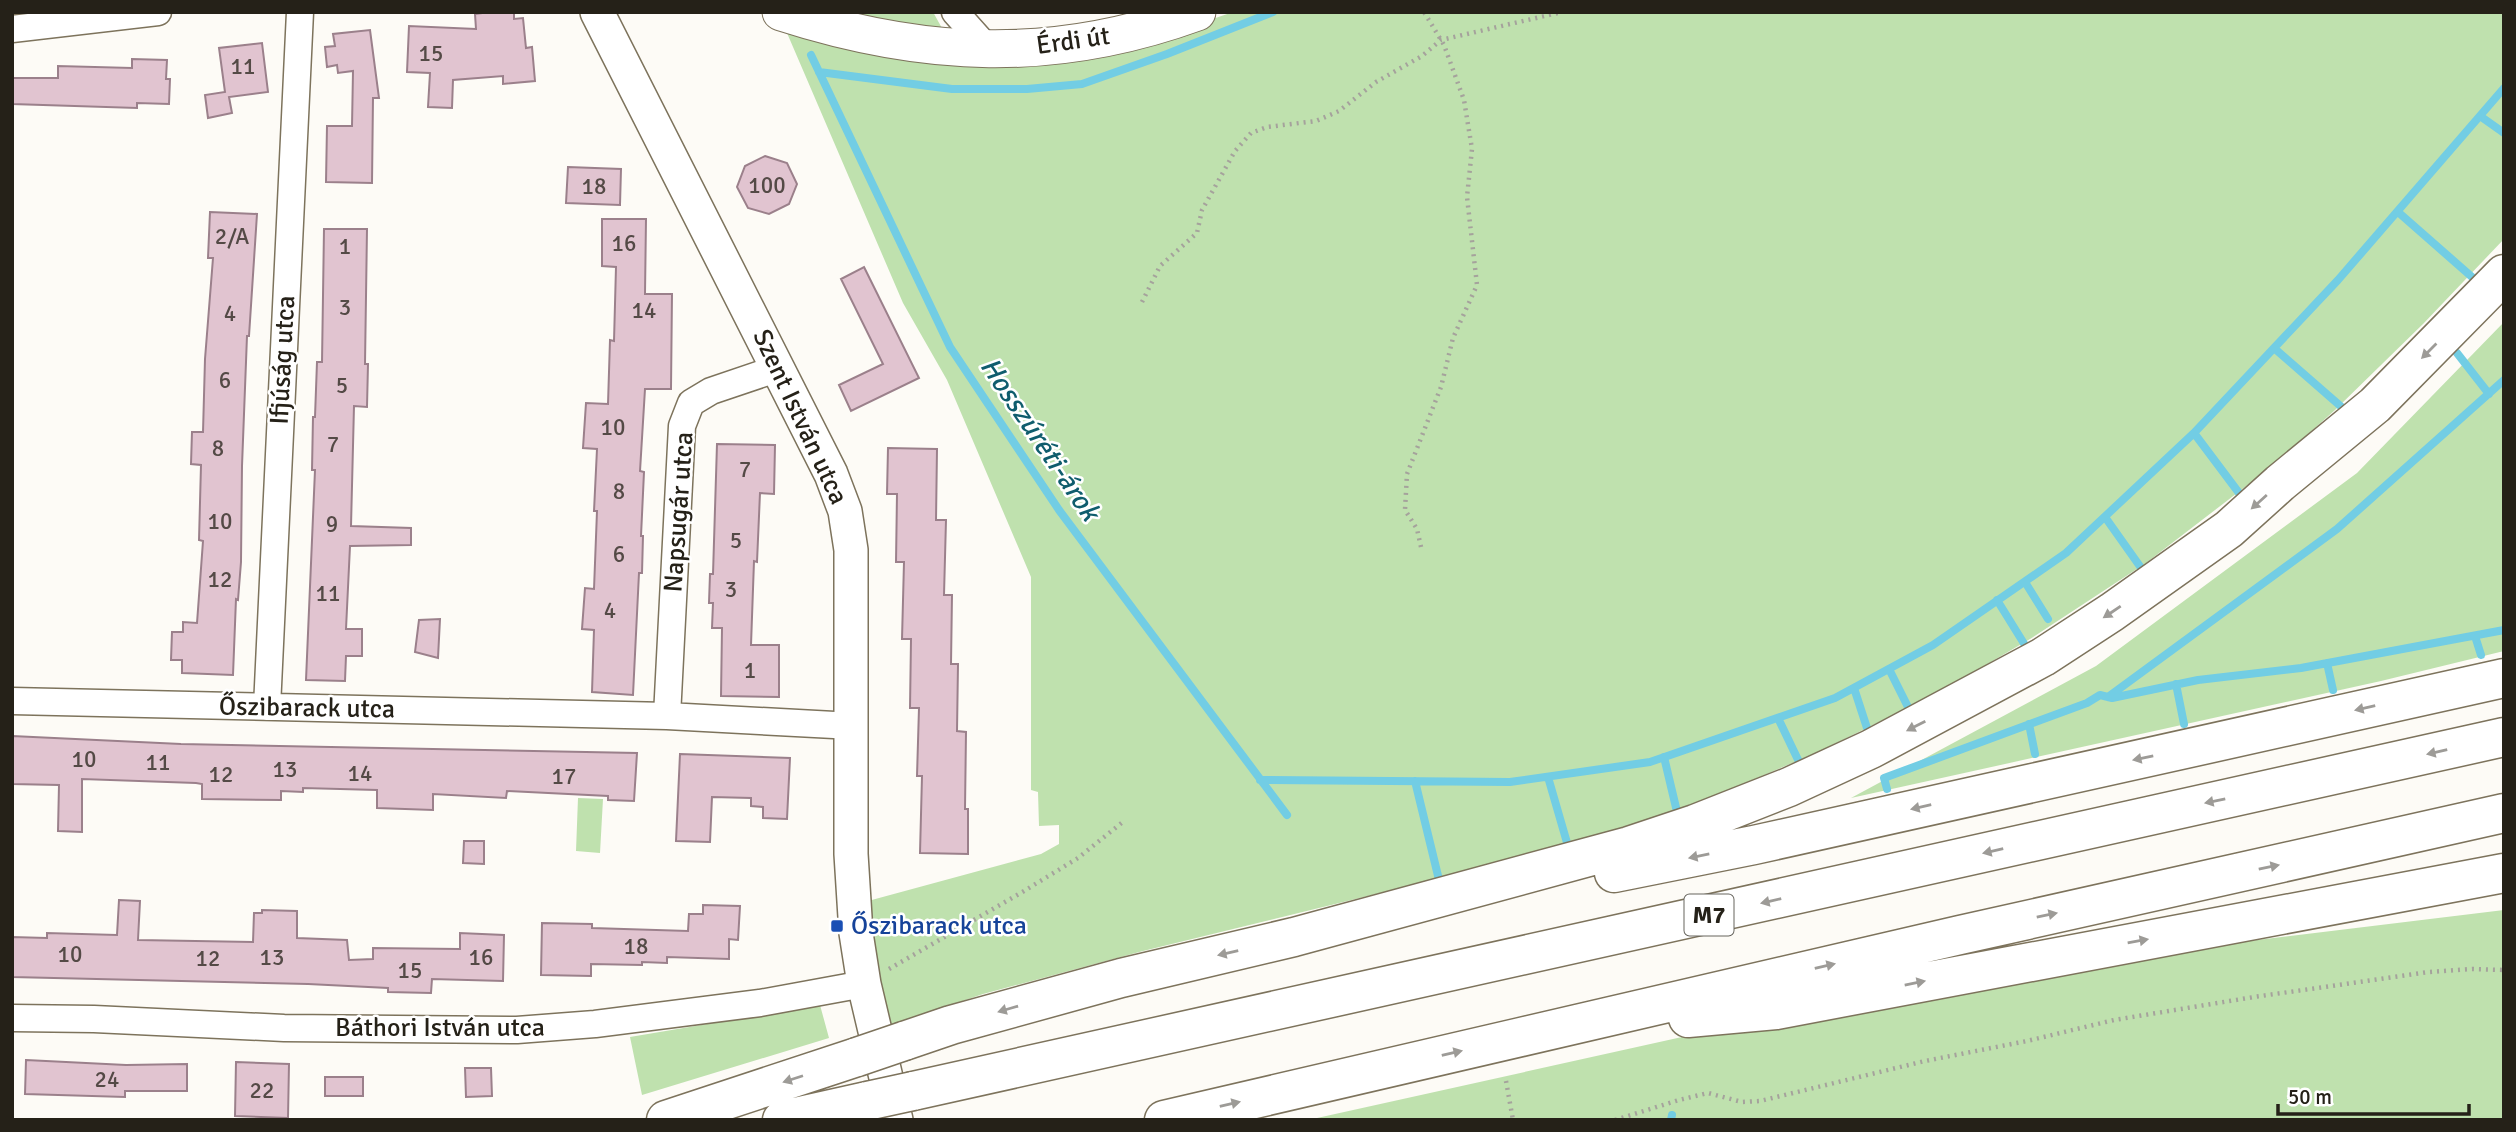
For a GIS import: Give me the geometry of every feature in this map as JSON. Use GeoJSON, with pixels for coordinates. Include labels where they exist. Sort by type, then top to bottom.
{"type":"FeatureCollection","features":[{"type":"Feature","properties":{"kind":"highway"},"geometry":{"type":"LineString","coordinates":[[2477,302],[2504,265]]}},
{"type":"Feature","properties":{"kind":"highway"},"geometry":{"type":"LineString","coordinates":[[666,1120],[879,1041],[951,1025],[1121,978],[1294,937],[1629,846],[1695,824],[1789,787],[1953,707],[2055,650],[2229,529],[2375,405],[2504,274]]}},
{"type":"Feature","properties":{"kind":"highway"},"geometry":{"type":"LineString","coordinates":[[1294,937],[1754,845],[2504,678]]}},
{"type":"Feature","properties":{"kind":"highway","name":"M7"},"geometry":{"type":"LineString","coordinates":[[782,1120],[892,1104],[1718,913],[2504,737]]}},
{"type":"Feature","properties":{"kind":"highway"},"geometry":{"type":"LineString","coordinates":[[1164,1120],[1960,934],[2504,813]]}},
{"type":"Feature","properties":{"kind":"highway"},"geometry":{"type":"LineString","coordinates":[[1581,1023],[1689,1018],[1776,1010],[2504,873]]}},
{"type":"Feature","properties":{"kind":"highway"},"geometry":{"type":"LineString","coordinates":[[2323,908],[2504,897]]}},
{"type":"Feature","properties":{"kind":"main road","name":"Érdi út"},"geometry":{"type":"LineString","coordinates":[[782,12],[875,38],[934,47],[988,50],[1050,47],[1112,37],[1197,12]]}},
{"type":"Feature","properties":{"kind":"street"},"geometry":{"type":"LineString","coordinates":[[12,29],[158,12]]}},
{"type":"Feature","properties":{"kind":"street","name":"Ifjúság utca"},"geometry":{"type":"LineString","coordinates":[[267,707],[300,12]]}},
{"type":"Feature","properties":{"kind":"street","name":"Szent István utca"},"geometry":{"type":"LineString","coordinates":[[597,12],[779,368],[831,474],[845,511],[852,550],[851,854],[856,933],[864,984],[892,1104]]}},
{"type":"Feature","properties":{"kind":"street"},"geometry":{"type":"LineString","coordinates":[[955,12],[988,50]]}},
{"type":"Feature","properties":{"kind":"street","name":"Napsugár utca"},"geometry":{"type":"LineString","coordinates":[[667,716],[682,426],[691,403],[711,391],[779,368]]}},
{"type":"Feature","properties":{"kind":"street","name":"Őszibarack utca"},"geometry":{"type":"LineString","coordinates":[[12,701],[667,716],[853,726]]}},
{"type":"Feature","properties":{"kind":"street","name":"Báthori István utca"},"geometry":{"type":"LineString","coordinates":[[12,1018],[284,1028],[517,1030],[595,1024],[760,1003],[864,984]]}},
{"type":"Feature","properties":{"kind":"path"},"geometry":{"type":"LineString","coordinates":[[1421,547],[1417,528],[1405,510],[1407,474],[1441,387],[1453,338],[1477,285],[1467,197],[1472,149],[1464,100],[1441,40],[1424,12]]}},
{"type":"Feature","properties":{"kind":"path"},"geometry":{"type":"LineString","coordinates":[[1142,302],[1160,266],[1197,233],[1202,210],[1235,151],[1251,133],[1267,127],[1316,121],[1339,111],[1376,82],[1422,56],[1441,40],[1562,12]]}},
{"type":"Feature","properties":{"kind":"path"},"geometry":{"type":"LineString","coordinates":[[864,984],[1079,858],[1124,821]]}},
{"type":"Feature","properties":{"kind":"path"},"geometry":{"type":"LineString","coordinates":[[1615,1120],[1708,1093],[1742,1102],[1760,1101],[1925,1061],[2114,1020],[2429,972],[2504,970]]}},
{"type":"Feature","properties":{"kind":"path"},"geometry":{"type":"LineString","coordinates":[[1506,1082],[1514,1120]]}},
{"type":"Feature","properties":{"kind":"green space"},"geometry":{"type":"Polygon","coordinates":[[[836,12],[933,12],[943,30],[836,12]]]}},
{"type":"Feature","properties":{"kind":"green space"},"geometry":{"type":"Polygon","coordinates":[[[1233,12],[2504,12],[2504,239],[2424,323],[2335,410],[2271,467],[2146,563],[2030,639],[1938,693],[1816,753],[1691,806],[1608,834],[1490,866],[1143,951],[983,994],[889,1026],[868,901],[1041,854],[1059,844],[1059,825],[1039,826],[1038,792],[1031,790],[1031,577],[947,380],[903,303],[784,26],[1140,44],[1233,12]]]}},
{"type":"Feature","properties":{"kind":"green space"},"geometry":{"type":"Polygon","coordinates":[[[2504,322],[2504,651],[2381,681],[1851,798],[2096,666],[2357,473],[2504,322]]]}},
{"type":"Feature","properties":{"kind":"green space"},"geometry":{"type":"Polygon","coordinates":[[[578,798],[603,799],[600,853],[576,851],[578,798]]]}},
{"type":"Feature","properties":{"kind":"green space"},"geometry":{"type":"Polygon","coordinates":[[[2504,910],[2504,1120],[1308,1120],[1867,996],[2141,954],[2504,910]]]}},
{"type":"Feature","properties":{"kind":"green space"},"geometry":{"type":"Polygon","coordinates":[[[820,1005],[829,1038],[642,1095],[630,1037],[820,1005]]]}},
{"type":"Feature","properties":{"kind":"building"},"geometry":{"type":"Polygon","coordinates":[[[514,12],[514,19],[523,18],[526,48],[532,47],[535,81],[503,84],[503,76],[453,80],[452,108],[428,107],[430,73],[407,72],[409,26],[476,29],[475,14],[514,12]]]}},
{"type":"Feature","properties":{"kind":"building"},"geometry":{"type":"Polygon","coordinates":[[[370,30],[379,98],[373,98],[372,183],[326,182],[327,126],[352,126],[353,71],[338,73],[337,65],[327,67],[325,47],[335,46],[333,34],[370,30]]]}},
{"type":"Feature","properties":{"kind":"building"},"geometry":{"type":"Polygon","coordinates":[[[262,43],[268,92],[229,97],[232,113],[208,118],[205,95],[225,92],[219,48],[262,43]]]}},
{"type":"Feature","properties":{"kind":"building"},"geometry":{"type":"Polygon","coordinates":[[[132,59],[167,60],[166,79],[170,79],[169,104],[137,103],[137,108],[12,104],[12,78],[58,78],[58,66],[132,68],[132,59]]]}},
{"type":"Feature","properties":{"kind":"building"},"geometry":{"type":"Polygon","coordinates":[[[765,156],[787,163],[797,184],[789,204],[769,214],[748,208],[737,187],[745,166],[765,156]]]}},
{"type":"Feature","properties":{"kind":"building"},"geometry":{"type":"Polygon","coordinates":[[[568,167],[621,169],[620,205],[566,203],[568,167]]]}},
{"type":"Feature","properties":{"kind":"building"},"geometry":{"type":"Polygon","coordinates":[[[210,212],[257,214],[247,336],[241,562],[238,600],[236,599],[233,675],[182,673],[182,660],[171,660],[172,632],[183,632],[183,622],[197,623],[203,541],[199,540],[201,465],[191,464],[192,432],[203,432],[205,359],[213,258],[208,258],[210,212]]]}},
{"type":"Feature","properties":{"kind":"building"},"geometry":{"type":"Polygon","coordinates":[[[602,219],[646,219],[645,294],[672,294],[671,389],[645,389],[640,471],[644,472],[642,573],[639,573],[633,695],[592,692],[594,630],[582,629],[585,588],[594,589],[597,511],[594,511],[597,449],[583,448],[586,403],[608,404],[610,340],[614,341],[616,267],[602,266],[602,219]]]}},
{"type":"Feature","properties":{"kind":"building"},"geometry":{"type":"Polygon","coordinates":[[[324,229],[367,229],[367,407],[354,406],[351,526],[411,528],[411,545],[350,546],[346,629],[362,629],[362,656],[346,656],[345,681],[306,680],[315,470],[312,470],[313,417],[317,362],[322,362],[324,229]]]}},
{"type":"Feature","properties":{"kind":"building"},"geometry":{"type":"Polygon","coordinates":[[[864,267],[919,378],[851,411],[839,385],[883,364],[841,279],[864,267]]]}},
{"type":"Feature","properties":{"kind":"building"},"geometry":{"type":"Polygon","coordinates":[[[717,444],[775,445],[774,494],[760,493],[751,645],[779,645],[779,697],[721,696],[722,628],[712,628],[713,603],[709,603],[710,574],[713,574],[717,444]]]}},
{"type":"Feature","properties":{"kind":"building"},"geometry":{"type":"Polygon","coordinates":[[[888,448],[937,449],[936,520],[946,520],[944,595],[952,595],[951,664],[958,664],[957,731],[966,732],[965,809],[968,809],[968,854],[920,853],[922,776],[917,776],[919,708],[910,708],[911,639],[902,639],[904,562],[896,562],[897,494],[887,494],[888,448]]]}},
{"type":"Feature","properties":{"kind":"building"},"geometry":{"type":"Polygon","coordinates":[[[440,619],[438,658],[415,652],[419,620],[440,619]]]}},
{"type":"Feature","properties":{"kind":"building"},"geometry":{"type":"Polygon","coordinates":[[[12,736],[181,744],[637,753],[634,801],[608,800],[608,796],[507,791],[506,798],[433,794],[433,810],[377,808],[377,790],[303,788],[303,792],[281,791],[281,800],[202,799],[202,784],[196,783],[82,779],[82,832],[58,831],[59,785],[12,784],[12,736]]]}},
{"type":"Feature","properties":{"kind":"building"},"geometry":{"type":"Polygon","coordinates":[[[680,754],[790,758],[787,819],[763,818],[763,807],[751,806],[751,798],[712,797],[710,842],[676,841],[680,754]]]}},
{"type":"Feature","properties":{"kind":"building"},"geometry":{"type":"Polygon","coordinates":[[[464,841],[484,841],[484,864],[463,863],[464,841]]]}},
{"type":"Feature","properties":{"kind":"building"},"geometry":{"type":"Polygon","coordinates":[[[119,900],[140,901],[138,940],[253,942],[254,913],[262,913],[262,910],[297,911],[297,938],[347,940],[349,960],[373,959],[373,948],[460,949],[460,933],[504,935],[503,981],[432,979],[431,993],[388,992],[388,988],[308,984],[12,977],[12,937],[47,938],[47,933],[117,935],[119,900]]]}},
{"type":"Feature","properties":{"kind":"building"},"geometry":{"type":"Polygon","coordinates":[[[703,905],[740,906],[738,940],[729,939],[729,959],[667,957],[667,963],[591,964],[591,976],[541,975],[542,923],[592,924],[592,928],[688,931],[689,914],[703,914],[703,905]]]}},
{"type":"Feature","properties":{"kind":"building"},"geometry":{"type":"Polygon","coordinates":[[[26,1060],[126,1065],[187,1064],[187,1091],[125,1091],[125,1097],[25,1094],[26,1060]]]}},
{"type":"Feature","properties":{"kind":"building"},"geometry":{"type":"Polygon","coordinates":[[[236,1062],[289,1064],[288,1118],[235,1116],[236,1062]]]}},
{"type":"Feature","properties":{"kind":"building"},"geometry":{"type":"Polygon","coordinates":[[[465,1068],[491,1068],[492,1096],[466,1097],[465,1068]]]}},
{"type":"Feature","properties":{"kind":"building"},"geometry":{"type":"Polygon","coordinates":[[[325,1077],[363,1077],[363,1096],[325,1096],[325,1077]]]}},
{"type":"Feature","properties":{"kind":"waterway"},"geometry":{"type":"LineString","coordinates":[[819,72],[952,89],[1027,89],[1082,84],[1273,12]]}},
{"type":"Feature","properties":{"kind":"waterway","name":"Hosszúréti-árok"},"geometry":{"type":"LineString","coordinates":[[811,55],[950,347],[1059,510],[1287,815]]}},
{"type":"Feature","properties":{"kind":"waterway"},"geometry":{"type":"LineString","coordinates":[[1260,780],[1510,782],[1650,762],[1835,698],[1933,645],[2066,553],[2194,433],[2338,280],[2504,88]]}},
{"type":"Feature","properties":{"kind":"waterway"},"geometry":{"type":"LineString","coordinates":[[2480,116],[2504,133]]}},
{"type":"Feature","properties":{"kind":"waterway"},"geometry":{"type":"LineString","coordinates":[[2398,212],[2472,277]]}},
{"type":"Feature","properties":{"kind":"waterway"},"geometry":{"type":"LineString","coordinates":[[2274,348],[2345,410]]}},
{"type":"Feature","properties":{"kind":"waterway"},"geometry":{"type":"LineString","coordinates":[[2457,353],[2489,394]]}},
{"type":"Feature","properties":{"kind":"waterway"},"geometry":{"type":"LineString","coordinates":[[2108,697],[2337,529],[2504,380]]}},
{"type":"Feature","properties":{"kind":"waterway"},"geometry":{"type":"LineString","coordinates":[[2194,433],[2242,497]]}},
{"type":"Feature","properties":{"kind":"waterway"},"geometry":{"type":"LineString","coordinates":[[2105,517],[2144,572]]}},
{"type":"Feature","properties":{"kind":"waterway"},"geometry":{"type":"LineString","coordinates":[[2025,582],[2048,619]]}},
{"type":"Feature","properties":{"kind":"waterway"},"geometry":{"type":"LineString","coordinates":[[1997,600],[2028,650]]}},
{"type":"Feature","properties":{"kind":"waterway"},"geometry":{"type":"LineString","coordinates":[[1887,789],[1884,778],[2087,703],[2100,695],[2112,698],[2198,680],[2301,668],[2504,630]]}},
{"type":"Feature","properties":{"kind":"waterway"},"geometry":{"type":"LineString","coordinates":[[2475,636],[2481,655]]}},
{"type":"Feature","properties":{"kind":"waterway"},"geometry":{"type":"LineString","coordinates":[[2327,663],[2333,690]]}},
{"type":"Feature","properties":{"kind":"waterway"},"geometry":{"type":"LineString","coordinates":[[1889,669],[1912,715]]}},
{"type":"Feature","properties":{"kind":"waterway"},"geometry":{"type":"LineString","coordinates":[[2176,684],[2184,724]]}},
{"type":"Feature","properties":{"kind":"waterway"},"geometry":{"type":"LineString","coordinates":[[1854,688],[1867,728]]}},
{"type":"Feature","properties":{"kind":"waterway"},"geometry":{"type":"LineString","coordinates":[[1778,718],[1801,766]]}},
{"type":"Feature","properties":{"kind":"waterway"},"geometry":{"type":"LineString","coordinates":[[2029,724],[2035,754]]}},
{"type":"Feature","properties":{"kind":"waterway"},"geometry":{"type":"LineString","coordinates":[[1664,757],[1678,816]]}},
{"type":"Feature","properties":{"kind":"waterway"},"geometry":{"type":"LineString","coordinates":[[1548,777],[1570,853]]}},
{"type":"Feature","properties":{"kind":"waterway"},"geometry":{"type":"LineString","coordinates":[[1415,781],[1440,884]]}},
{"type":"Feature","properties":{"kind":"waterway"},"geometry":{"type":"LineString","coordinates":[[1671,1120],[1672,1115]]}},
{"type":"Feature","properties":{"kind":"place","name":"Őszibarack utca"},"geometry":{"type":"Point","coordinates":[837,926]}}]}
